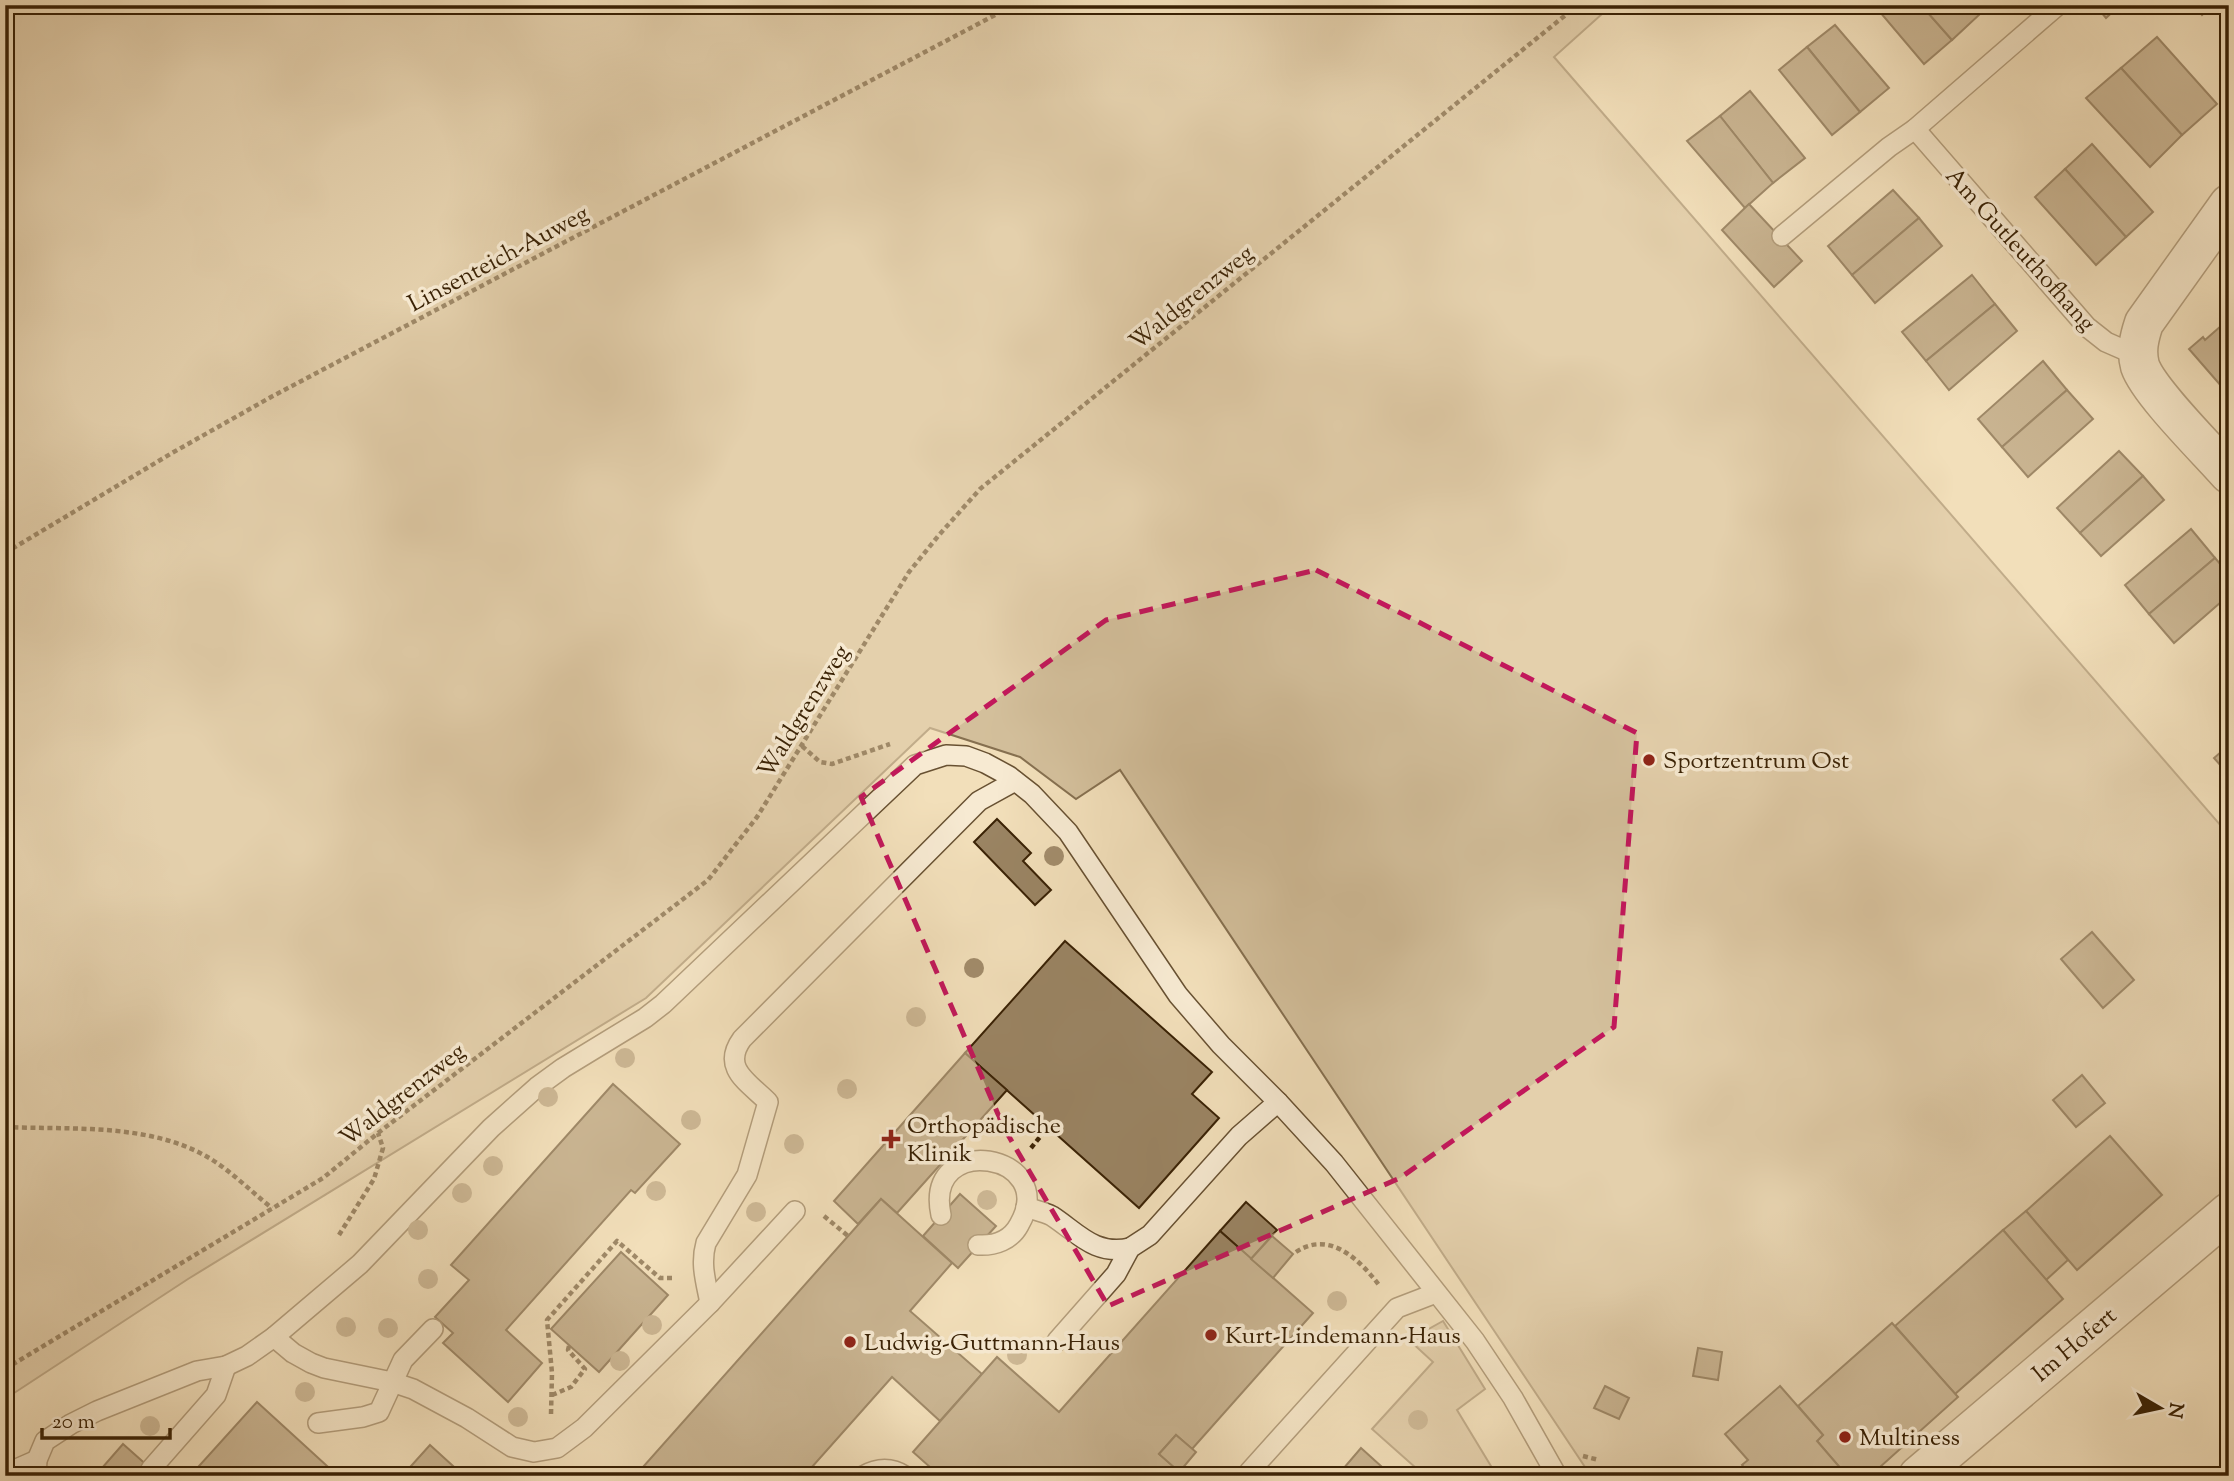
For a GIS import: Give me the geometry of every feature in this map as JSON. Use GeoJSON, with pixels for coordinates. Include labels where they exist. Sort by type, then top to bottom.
{"type":"FeatureCollection","features":[{"type":"Feature","properties":{"kind":"street"},"geometry":{"type":"LineString","coordinates":[[2229,204],[2144,323],[2138,340],[2138,356],[2144,376],[2229,474]]}},
{"type":"Feature","properties":{"kind":"street","name":"Im Hofert"},"geometry":{"type":"LineString","coordinates":[[1918,1476],[2229,1212]]}},
{"type":"Feature","properties":{"kind":"lane"},"geometry":{"type":"LineString","coordinates":[[1782,236],[1889,147],[1915,129],[2058,5]]}},
{"type":"Feature","properties":{"kind":"lane","name":"Am Gutleuthofhang"},"geometry":{"type":"LineString","coordinates":[[1915,129],[2087,327],[2106,342],[2138,356]]}},
{"type":"Feature","properties":{"kind":"lane"},"geometry":{"type":"LineString","coordinates":[[5,1474],[36,1468],[40,1450],[51,1436],[97,1411],[197,1371],[226,1366],[247,1356],[274,1337],[360,1264],[491,1128],[537,1087],[663,1004],[709,964],[915,765],[946,755],[985,763],[1015,781],[1032,794],[1068,832],[1178,995],[1221,1045],[1334,1163],[1475,1341],[1513,1398],[1558,1476]]}},
{"type":"Feature","properties":{"kind":"lane"},"geometry":{"type":"LineString","coordinates":[[710,1303],[702,1255],[706,1243],[747,1175],[768,1102],[735,1069],[735,1048],[979,801],[1015,781]]}},
{"type":"Feature","properties":{"kind":"lane"},"geometry":{"type":"LineString","coordinates":[[1026,1207],[1049,1215],[1098,1248],[1130,1248],[1150,1235],[1239,1136],[1278,1102]]}},
{"type":"Feature","properties":{"kind":"lane"},"geometry":{"type":"LineString","coordinates":[[941,1215],[940,1198],[944,1181],[963,1163],[980,1159],[997,1161],[1012,1170],[1022,1184],[1026,1207],[1021,1222],[1012,1235],[998,1243],[978,1245]]}},
{"type":"Feature","properties":{"kind":"lane"},"geometry":{"type":"LineString","coordinates":[[274,1337],[293,1353],[311,1363],[392,1382],[427,1396],[512,1447],[534,1452],[557,1448],[584,1428],[710,1303],[795,1211]]}},
{"type":"Feature","properties":{"kind":"lane"},"geometry":{"type":"LineString","coordinates":[[1057,1341],[1116,1274],[1130,1248]]}},
{"type":"Feature","properties":{"kind":"lane"},"geometry":{"type":"LineString","coordinates":[[1249,1472],[1396,1307],[1436,1293]]}},
{"type":"Feature","properties":{"kind":"lane"},"geometry":{"type":"LineString","coordinates":[[318,1423],[363,1418],[379,1412],[404,1360],[433,1329]]}},
{"type":"Feature","properties":{"kind":"lane"},"geometry":{"type":"LineString","coordinates":[[151,1469],[216,1395],[226,1366]]}},
{"type":"Feature","properties":{"kind":"lane"},"geometry":{"type":"LineString","coordinates":[[863,1476],[876,1470],[889,1469],[905,1476]]}},
{"type":"Feature","properties":{"kind":"path","name":"Linsenteich-Auweg"},"geometry":{"type":"LineString","coordinates":[[5,553],[271,397],[1014,5]]}},
{"type":"Feature","properties":{"kind":"path","name":"Waldgrenzweg"},"geometry":{"type":"LineString","coordinates":[[5,1369],[323,1178],[708,880],[757,817],[909,572],[980,489],[1578,5]]}},
{"type":"Feature","properties":{"kind":"path"},"geometry":{"type":"LineString","coordinates":[[802,746],[820,761],[832,764],[887,744],[906,745],[930,758]]}},
{"type":"Feature","properties":{"kind":"path"},"geometry":{"type":"LineString","coordinates":[[5,1128],[140,1135],[176,1143],[215,1162],[272,1208]]}},
{"type":"Feature","properties":{"kind":"path"},"geometry":{"type":"LineString","coordinates":[[333,1245],[374,1179],[383,1148],[378,1133]]}},
{"type":"Feature","properties":{"kind":"path"},"geometry":{"type":"LineString","coordinates":[[547,1450],[552,1395],[547,1320],[617,1241],[660,1278],[667,1278]]}},
{"type":"Feature","properties":{"kind":"path"},"geometry":{"type":"LineString","coordinates":[[1296,1252],[1305,1246],[1317,1244],[1339,1248],[1350,1254],[1396,1307]]}},
{"type":"Feature","properties":{"kind":"path"},"geometry":{"type":"LineString","coordinates":[[552,1395],[571,1387],[585,1369],[568,1350],[569,1346]]}},
{"type":"Feature","properties":{"kind":"highlighted area"},"geometry":{"type":"Polygon","coordinates":[[[1316,570],[1637,733],[1614,1027],[1400,1178],[1108,1306],[1004,1128],[861,797],[1106,620],[1316,570]]]}},
{"type":"Feature","properties":{"kind":"shaded area"},"geometry":{"type":"Polygon","coordinates":[[[5,5],[1612,5],[1554,57],[2229,835],[2229,1191],[1897,1476],[1591,1476],[1120,770],[1076,799],[1020,757],[930,728],[646,998],[188,1279],[5,1399],[5,5]]]}},
{"type":"Feature","properties":{"kind":"shaded area"},"geometry":{"type":"Polygon","coordinates":[[[1443,1321],[1485,1389],[1457,1410],[1497,1476],[1425,1476],[1372,1429],[1433,1362],[1409,1340],[1443,1321]]]}},
{"type":"Feature","properties":{"kind":"building"},"geometry":{"type":"Polygon","coordinates":[[[1874,5],[1921,5],[1952,40],[1924,64],[1874,5]]]}},
{"type":"Feature","properties":{"kind":"building"},"geometry":{"type":"Polygon","coordinates":[[[1921,5],[1972,5],[1980,14],[1952,40],[1921,5]]]}},
{"type":"Feature","properties":{"kind":"building"},"geometry":{"type":"Polygon","coordinates":[[[2095,5],[2120,5],[2106,18],[2095,5]]]}},
{"type":"Feature","properties":{"kind":"building"},"geometry":{"type":"Polygon","coordinates":[[[2194,5],[2213,5],[2202,15],[2194,5]]]}},
{"type":"Feature","properties":{"kind":"building"},"geometry":{"type":"Polygon","coordinates":[[[1835,25],[1889,88],[1860,112],[1807,47],[1835,25]]]}},
{"type":"Feature","properties":{"kind":"building"},"geometry":{"type":"Polygon","coordinates":[[[2157,37],[2217,104],[2182,135],[2121,68],[2157,37]]]}},
{"type":"Feature","properties":{"kind":"building"},"geometry":{"type":"Polygon","coordinates":[[[1807,47],[1860,112],[1832,135],[1779,70],[1807,47]]]}},
{"type":"Feature","properties":{"kind":"building"},"geometry":{"type":"Polygon","coordinates":[[[2121,68],[2182,135],[2150,167],[2086,98],[2121,68]]]}},
{"type":"Feature","properties":{"kind":"building"},"geometry":{"type":"Polygon","coordinates":[[[1750,91],[1805,158],[1773,183],[1720,116],[1750,91]]]}},
{"type":"Feature","properties":{"kind":"building"},"geometry":{"type":"Polygon","coordinates":[[[1720,116],[1773,183],[1745,208],[1687,141],[1720,116]]]}},
{"type":"Feature","properties":{"kind":"building"},"geometry":{"type":"Polygon","coordinates":[[[2092,144],[2153,212],[2126,237],[2065,169],[2092,144]]]}},
{"type":"Feature","properties":{"kind":"building"},"geometry":{"type":"Polygon","coordinates":[[[2065,169],[2126,237],[2096,265],[2035,197],[2065,169]]]}},
{"type":"Feature","properties":{"kind":"building"},"geometry":{"type":"Polygon","coordinates":[[[1893,190],[1919,218],[1852,275],[1828,246],[1893,190]]]}},
{"type":"Feature","properties":{"kind":"building"},"geometry":{"type":"Polygon","coordinates":[[[1749,204],[1802,261],[1774,287],[1722,230],[1749,204]]]}},
{"type":"Feature","properties":{"kind":"building"},"geometry":{"type":"Polygon","coordinates":[[[1919,218],[1942,246],[1875,303],[1852,275],[1919,218]]]}},
{"type":"Feature","properties":{"kind":"building"},"geometry":{"type":"Polygon","coordinates":[[[1972,275],[1995,304],[1926,361],[1902,332],[1972,275]]]}},
{"type":"Feature","properties":{"kind":"building"},"geometry":{"type":"Polygon","coordinates":[[[1995,304],[2017,331],[1949,390],[1926,361],[1995,304]]]}},
{"type":"Feature","properties":{"kind":"building"},"geometry":{"type":"Polygon","coordinates":[[[2229,319],[2229,395],[2189,349],[2203,337],[2205,340],[2229,319]]]}},
{"type":"Feature","properties":{"kind":"building"},"geometry":{"type":"Polygon","coordinates":[[[2043,361],[2067,390],[2002,447],[1978,419],[2043,361]]]}},
{"type":"Feature","properties":{"kind":"building"},"geometry":{"type":"Polygon","coordinates":[[[2067,390],[2093,419],[2028,477],[2002,447],[2067,390]]]}},
{"type":"Feature","properties":{"kind":"building"},"geometry":{"type":"Polygon","coordinates":[[[2119,451],[2143,476],[2080,533],[2057,508],[2119,451]]]}},
{"type":"Feature","properties":{"kind":"building"},"geometry":{"type":"Polygon","coordinates":[[[2143,476],[2164,500],[2101,556],[2080,533],[2143,476]]]}},
{"type":"Feature","properties":{"kind":"building"},"geometry":{"type":"Polygon","coordinates":[[[2191,529],[2215,558],[2149,614],[2125,585],[2191,529]]]}},
{"type":"Feature","properties":{"kind":"building"},"geometry":{"type":"Polygon","coordinates":[[[2215,558],[2229,574],[2229,595],[2174,643],[2149,614],[2215,558]]]}},
{"type":"Feature","properties":{"kind":"building"},"geometry":{"type":"Polygon","coordinates":[[[2229,745],[2229,775],[2214,758],[2229,745]]]}},
{"type":"Feature","properties":{"kind":"building"},"geometry":{"type":"Polygon","coordinates":[[[997,819],[1031,853],[1023,861],[1051,890],[1035,905],[974,842],[997,819]]]}},
{"type":"Feature","properties":{"kind":"building"},"geometry":{"type":"Polygon","coordinates":[[[2092,932],[2134,980],[2103,1008],[2061,959],[2092,932]]]}},
{"type":"Feature","properties":{"kind":"building"},"geometry":{"type":"Polygon","coordinates":[[[1065,941],[1212,1072],[1192,1094],[1219,1118],[1139,1208],[965,1053],[1065,941]]]}},
{"type":"Feature","properties":{"kind":"building"},"geometry":{"type":"Polygon","coordinates":[[[965,1053],[1007,1090],[897,1213],[881,1199],[858,1224],[834,1201],[965,1053]]]}},
{"type":"Feature","properties":{"kind":"building"},"geometry":{"type":"Polygon","coordinates":[[[2082,1075],[2105,1103],[2076,1127],[2053,1100],[2082,1075]]]}},
{"type":"Feature","properties":{"kind":"building"},"geometry":{"type":"Polygon","coordinates":[[[613,1084],[680,1144],[635,1193],[631,1190],[506,1330],[542,1363],[508,1402],[443,1343],[453,1333],[435,1317],[469,1280],[451,1265],[613,1084]]]}},
{"type":"Feature","properties":{"kind":"building"},"geometry":{"type":"Polygon","coordinates":[[[2110,1136],[2162,1195],[2077,1270],[2026,1211],[2110,1136]]]}},
{"type":"Feature","properties":{"kind":"building"},"geometry":{"type":"Polygon","coordinates":[[[960,1194],[996,1226],[958,1268],[923,1236],[960,1194]]]}},
{"type":"Feature","properties":{"kind":"building","name":"Ludwig-Guttmann-Haus"},"geometry":{"type":"Polygon","coordinates":[[[881,1199],[952,1263],[910,1311],[982,1374],[940,1421],[892,1377],[804,1476],[635,1476],[881,1199]]]}},
{"type":"Feature","properties":{"kind":"building"},"geometry":{"type":"Polygon","coordinates":[[[1246,1202],[1277,1230],[1251,1259],[1220,1231],[1246,1202]]]}},
{"type":"Feature","properties":{"kind":"building"},"geometry":{"type":"Polygon","coordinates":[[[2026,1211],[2068,1260],[2046,1280],[2003,1230],[2026,1211]]]}},
{"type":"Feature","properties":{"kind":"building"},"geometry":{"type":"Polygon","coordinates":[[[2003,1230],[2063,1299],[1955,1394],[1895,1326],[2003,1230]]]}},
{"type":"Feature","properties":{"kind":"building","name":"Kurt-Lindemann-Haus"},"geometry":{"type":"Polygon","coordinates":[[[1220,1231],[1313,1313],[1192,1449],[1176,1435],[1159,1454],[1175,1468],[1168,1476],[1151,1476],[1144,1470],[1139,1476],[940,1476],[913,1452],[997,1357],[1059,1412],[1220,1231]]]}},
{"type":"Feature","properties":{"kind":"building"},"geometry":{"type":"Polygon","coordinates":[[[1272,1236],[1293,1254],[1273,1278],[1251,1259],[1272,1236]]]}},
{"type":"Feature","properties":{"kind":"building"},"geometry":{"type":"Polygon","coordinates":[[[621,1252],[668,1295],[599,1372],[551,1329],[621,1252]]]}},
{"type":"Feature","properties":{"kind":"building"},"geometry":{"type":"Polygon","coordinates":[[[1892,1323],[1958,1397],[1870,1476],[1847,1476],[1817,1441],[1823,1435],[1798,1406],[1892,1323]]]}},
{"type":"Feature","properties":{"kind":"building"},"geometry":{"type":"Polygon","coordinates":[[[1698,1348],[1722,1352],[1718,1380],[1693,1376],[1698,1348]]]}},
{"type":"Feature","properties":{"kind":"building"},"geometry":{"type":"Polygon","coordinates":[[[1605,1386],[1629,1398],[1619,1419],[1594,1408],[1605,1386]]]}},
{"type":"Feature","properties":{"kind":"building"},"geometry":{"type":"Polygon","coordinates":[[[1780,1386],[1823,1435],[1817,1441],[1842,1470],[1835,1476],[1751,1476],[1742,1465],[1748,1460],[1725,1434],[1780,1386]]]}},
{"type":"Feature","properties":{"kind":"building"},"geometry":{"type":"Polygon","coordinates":[[[257,1402],[338,1476],[190,1476],[257,1402]]]}},
{"type":"Feature","properties":{"kind":"building"},"geometry":{"type":"Polygon","coordinates":[[[1176,1435],[1196,1452],[1176,1476],[1168,1476],[1175,1468],[1159,1454],[1176,1435]]]}},
{"type":"Feature","properties":{"kind":"building"},"geometry":{"type":"Polygon","coordinates":[[[123,1444],[159,1476],[95,1476],[123,1444]]]}},
{"type":"Feature","properties":{"kind":"building"},"geometry":{"type":"Polygon","coordinates":[[[430,1445],[464,1476],[402,1476],[430,1445]]]}},
{"type":"Feature","properties":{"kind":"building"},"geometry":{"type":"Polygon","coordinates":[[[1361,1448],[1392,1476],[1337,1476],[1361,1448]]]}},
{"type":"Feature","properties":{"kind":"place","name":"Sportzentrum Ost"},"geometry":{"type":"Point","coordinates":[1649,760]}},
{"type":"Feature","properties":{"kind":"place","name":"Orthopädische Klinik"},"geometry":{"type":"Point","coordinates":[891,1139]}},
{"type":"Feature","properties":{"kind":"place","name":"Kurt-Lindemann-Haus"},"geometry":{"type":"Point","coordinates":[1211,1335]}},
{"type":"Feature","properties":{"kind":"place","name":"Ludwig-Guttmann-Haus"},"geometry":{"type":"Point","coordinates":[850,1342]}},
{"type":"Feature","properties":{"kind":"place","name":"Multiness"},"geometry":{"type":"Point","coordinates":[1845,1437]}}]}
